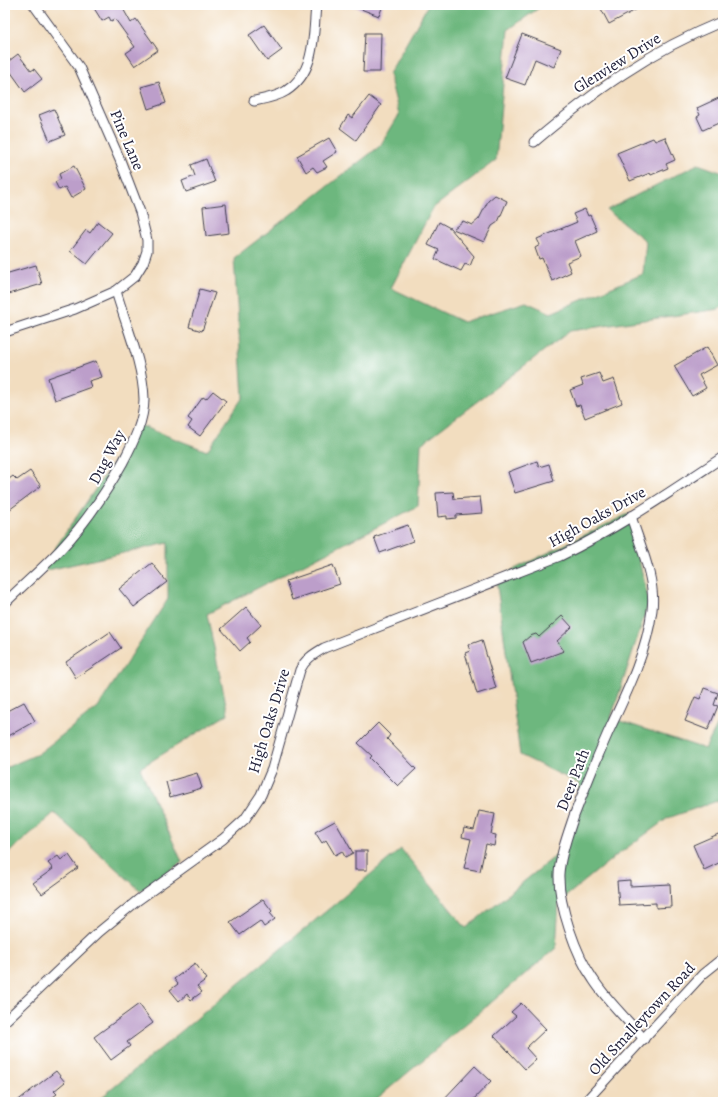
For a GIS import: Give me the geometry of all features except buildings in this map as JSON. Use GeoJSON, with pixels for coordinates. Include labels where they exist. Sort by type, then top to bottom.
{"type":"FeatureCollection","features":[{"type":"Feature","properties":{"kind":"street","name":"Pine Lane"},"geometry":{"type":"LineString","coordinates":[[5,332],[75,309],[116,291],[135,276],[143,263],[147,251],[147,240],[140,212],[120,160],[79,67],[34,5]]}},
{"type":"Feature","properties":{"kind":"street"},"geometry":{"type":"LineString","coordinates":[[254,101],[285,92],[308,65],[314,43],[314,7]]}},
{"type":"Feature","properties":{"kind":"street","name":"Glenview Drive"},"geometry":{"type":"LineString","coordinates":[[534,142],[582,102],[639,62],[705,28],[723,21]]}},
{"type":"Feature","properties":{"kind":"street","name":"Dug Way"},"geometry":{"type":"LineString","coordinates":[[5,603],[60,550],[93,510],[125,457],[138,429],[144,400],[142,385],[139,367],[116,291]]}},
{"type":"Feature","properties":{"kind":"street","name":"High Oaks Drive"},"geometry":{"type":"LineString","coordinates":[[5,1021],[99,932],[138,900],[223,839],[245,819],[261,795],[272,769],[300,670],[303,664],[312,655],[360,634],[560,556],[631,516],[723,457]]}},
{"type":"Feature","properties":{"kind":"street","name":"Deer Path"},"geometry":{"type":"LineString","coordinates":[[631,516],[650,579],[652,610],[643,650],[618,711],[594,762],[566,838],[559,873],[560,887],[571,934],[581,960],[593,980],[644,1038]]}},
{"type":"Feature","properties":{"kind":"street","name":"Old Smalleytown Road"},"geometry":{"type":"LineString","coordinates":[[585,1102],[703,974],[723,958]]}},
{"type":"Feature","properties":{"kind":"green space"},"geometry":{"type":"Polygon","coordinates":[[[428,5],[543,5],[508,30],[496,160],[433,208],[391,288],[463,322],[526,302],[551,313],[643,274],[646,241],[607,210],[698,164],[723,173],[723,305],[719,309],[570,331],[421,444],[418,506],[207,614],[228,714],[140,768],[182,862],[141,891],[54,813],[5,856],[5,768],[38,754],[98,707],[168,599],[168,543],[39,572],[139,425],[207,451],[243,397],[234,258],[380,146],[399,115],[389,74],[428,5]]]}},
{"type":"Feature","properties":{"kind":"green space"},"geometry":{"type":"Polygon","coordinates":[[[628,514],[649,602],[611,718],[705,749],[723,714],[723,799],[668,818],[613,858],[559,902],[556,948],[373,1102],[96,1102],[401,849],[466,928],[558,854],[580,784],[520,755],[496,578],[628,514]]]}}]}
